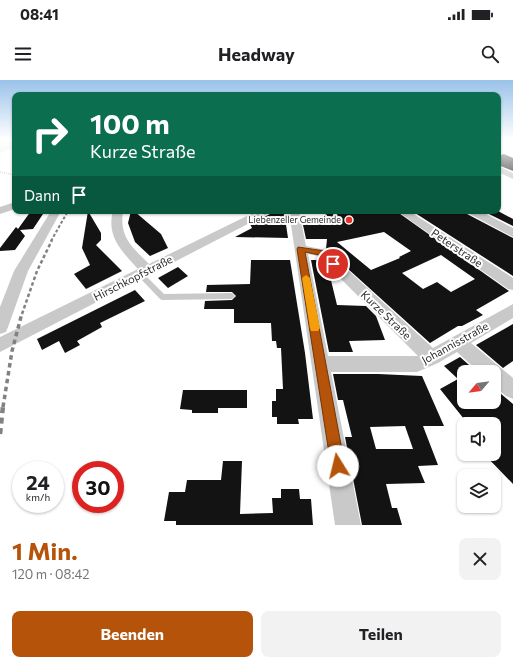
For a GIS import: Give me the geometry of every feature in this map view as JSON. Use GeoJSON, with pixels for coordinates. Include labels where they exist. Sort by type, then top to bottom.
{"type":"FeatureCollection","features":[{"type":"Feature","properties":{"kind":"street"},"geometry":{"type":"LineString","coordinates":[[501,168],[513,163]]}},
{"type":"Feature","properties":{"kind":"street"},"geometry":{"type":"LineString","coordinates":[[501,170],[513,176]]}},
{"type":"Feature","properties":{"kind":"street"},"geometry":{"type":"LineString","coordinates":[[0,211],[12,206]]}},
{"type":"Feature","properties":{"kind":"street"},"geometry":{"type":"LineString","coordinates":[[0,327],[21,271],[54,214]]}},
{"type":"Feature","properties":{"kind":"street"},"geometry":{"type":"LineString","coordinates":[[117,214],[115,220],[118,235],[122,244],[144,273]]}},
{"type":"Feature","properties":{"kind":"street","name":"Hirschkopfstraße"},"geometry":{"type":"LineString","coordinates":[[0,345],[259,214]]}},
{"type":"Feature","properties":{"kind":"street"},"geometry":{"type":"LineString","coordinates":[[295,214],[348,525]]}},
{"type":"Feature","properties":{"kind":"street","name":"Peterstraße"},"geometry":{"type":"LineString","coordinates":[[406,214],[513,285]]}},
{"type":"Feature","properties":{"kind":"street"},"geometry":{"type":"LineString","coordinates":[[478,214],[513,233]]}},
{"type":"Feature","properties":{"kind":"street","name":"Kurze Straße"},"geometry":{"type":"LineString","coordinates":[[301,249],[322,253],[432,358]]}},
{"type":"Feature","properties":{"kind":"street","name":"Johannisstraße"},"geometry":{"type":"LineString","coordinates":[[321,364],[417,364],[432,358],[513,310]]}},
{"type":"Feature","properties":{"kind":"street"},"geometry":{"type":"LineString","coordinates":[[458,343],[484,365]]}},
{"type":"Feature","properties":{"kind":"street"},"geometry":{"type":"LineString","coordinates":[[501,380],[513,390]]}},
{"type":"Feature","properties":{"kind":"lane"},"geometry":{"type":"LineString","coordinates":[[144,273],[162,297],[232,296]]}},
{"type":"Feature","properties":{"kind":"path"},"geometry":{"type":"LineString","coordinates":[[0,172],[12,174]]}},
{"type":"Feature","properties":{"kind":"building"},"geometry":{"type":"Polygon","coordinates":[[[501,160],[513,160],[513,171],[501,166],[501,160]]]}},
{"type":"Feature","properties":{"kind":"building"},"geometry":{"type":"Polygon","coordinates":[[[501,213],[513,219],[513,226],[489,214],[501,214],[501,213]]]}},
{"type":"Feature","properties":{"kind":"building"},"geometry":{"type":"Polygon","coordinates":[[[29,214],[43,214],[33,229],[20,230],[25,236],[15,250],[0,251],[0,248],[16,227],[18,229],[29,214]]]}},
{"type":"Feature","properties":{"kind":"building"},"geometry":{"type":"Polygon","coordinates":[[[88,214],[90,214],[101,233],[101,240],[96,245],[122,271],[86,289],[74,274],[90,265],[82,248],[88,214]]]}},
{"type":"Feature","properties":{"kind":"building"},"geometry":{"type":"Polygon","coordinates":[[[130,214],[138,214],[161,234],[168,248],[150,256],[135,242],[128,223],[130,214]]]}},
{"type":"Feature","properties":{"kind":"building"},"geometry":{"type":"Polygon","coordinates":[[[270,214],[284,214],[288,238],[235,237],[252,228],[250,224],[270,214]]]}},
{"type":"Feature","properties":{"kind":"building"},"geometry":{"type":"Polygon","coordinates":[[[324,214],[400,214],[509,291],[476,310],[483,315],[462,326],[458,326],[430,343],[326,249],[327,239],[306,239],[303,225],[332,223],[324,214]],[[384,232],[337,242],[371,270],[400,258],[399,257],[411,251],[384,232]],[[441,255],[402,273],[423,289],[437,282],[451,292],[475,279],[441,255]]]}},
{"type":"Feature","properties":{"kind":"building"},"geometry":{"type":"Polygon","coordinates":[[[417,214],[467,214],[513,238],[513,276],[417,214]]]}},
{"type":"Feature","properties":{"kind":"building"},"geometry":{"type":"Polygon","coordinates":[[[251,260],[290,260],[305,353],[313,419],[298,419],[299,424],[277,424],[277,417],[272,417],[272,401],[276,401],[276,389],[283,389],[281,348],[277,348],[276,341],[272,341],[271,323],[234,323],[234,309],[204,309],[205,301],[232,300],[236,296],[232,292],[206,292],[207,285],[250,284],[251,260]]]}},
{"type":"Feature","properties":{"kind":"building"},"geometry":{"type":"Polygon","coordinates":[[[311,260],[320,260],[328,268],[337,305],[366,306],[376,316],[385,340],[349,341],[353,352],[329,352],[311,260]]]}},
{"type":"Feature","properties":{"kind":"building"},"geometry":{"type":"Polygon","coordinates":[[[178,267],[188,276],[168,288],[158,278],[178,267]]]}},
{"type":"Feature","properties":{"kind":"building"},"geometry":{"type":"Polygon","coordinates":[[[135,290],[145,301],[100,323],[102,327],[77,341],[80,345],[65,353],[59,341],[42,350],[37,339],[135,290]]]}},
{"type":"Feature","properties":{"kind":"building"},"geometry":{"type":"Polygon","coordinates":[[[513,324],[513,361],[503,368],[476,345],[513,324]]]}},
{"type":"Feature","properties":{"kind":"building"},"geometry":{"type":"Polygon","coordinates":[[[460,357],[469,365],[457,365],[457,378],[444,366],[460,357]]]}},
{"type":"Feature","properties":{"kind":"building"},"geometry":{"type":"Polygon","coordinates":[[[333,374],[422,376],[444,426],[423,426],[438,465],[418,466],[425,483],[386,484],[392,508],[397,508],[402,525],[362,525],[345,437],[352,437],[343,400],[338,400],[333,374]],[[405,426],[370,427],[376,449],[413,449],[405,426]]]}},
{"type":"Feature","properties":{"kind":"building"},"geometry":{"type":"Polygon","coordinates":[[[457,380],[457,409],[501,409],[501,394],[513,404],[513,484],[501,472],[501,469],[498,469],[491,461],[501,461],[501,417],[462,417],[440,389],[457,380]]]}},
{"type":"Feature","properties":{"kind":"building"},"geometry":{"type":"Polygon","coordinates":[[[183,390],[247,390],[247,408],[218,408],[218,413],[192,413],[192,410],[180,409],[183,390]]]}},
{"type":"Feature","properties":{"kind":"building"},"geometry":{"type":"Polygon","coordinates":[[[223,461],[242,461],[240,514],[273,513],[272,498],[281,498],[281,489],[299,489],[300,499],[311,499],[313,525],[176,525],[176,521],[164,521],[169,492],[185,492],[187,480],[221,480],[223,461]]]}},
{"type":"Feature","properties":{"kind":"railway"},"geometry":{"type":"LineString","coordinates":[[51,241],[66,214]]}},
{"type":"Feature","properties":{"kind":"railway"},"geometry":{"type":"LineString","coordinates":[[22,314],[37,271],[52,240]]}},
{"type":"Feature","properties":{"kind":"railway"},"geometry":{"type":"LineString","coordinates":[[3,407],[12,351],[22,313]]}},
{"type":"Feature","properties":{"kind":"railway"},"geometry":{"type":"LineString","coordinates":[[0,434],[3,406]]}},
{"type":"Feature","properties":{"kind":"slow traffic"},"geometry":{"type":"LineString","coordinates":[[306,278],[315,328]]}},
{"type":"Feature","properties":{"kind":"place","name":"Liebenzeller Gemeinde"},"geometry":{"type":"Point","coordinates":[349,220]}},
{"type":"Feature","properties":{"kind":"route"},"geometry":{"type":"LineString","coordinates":[[333,264],[322,253],[301,249],[338,466]]}}]}
